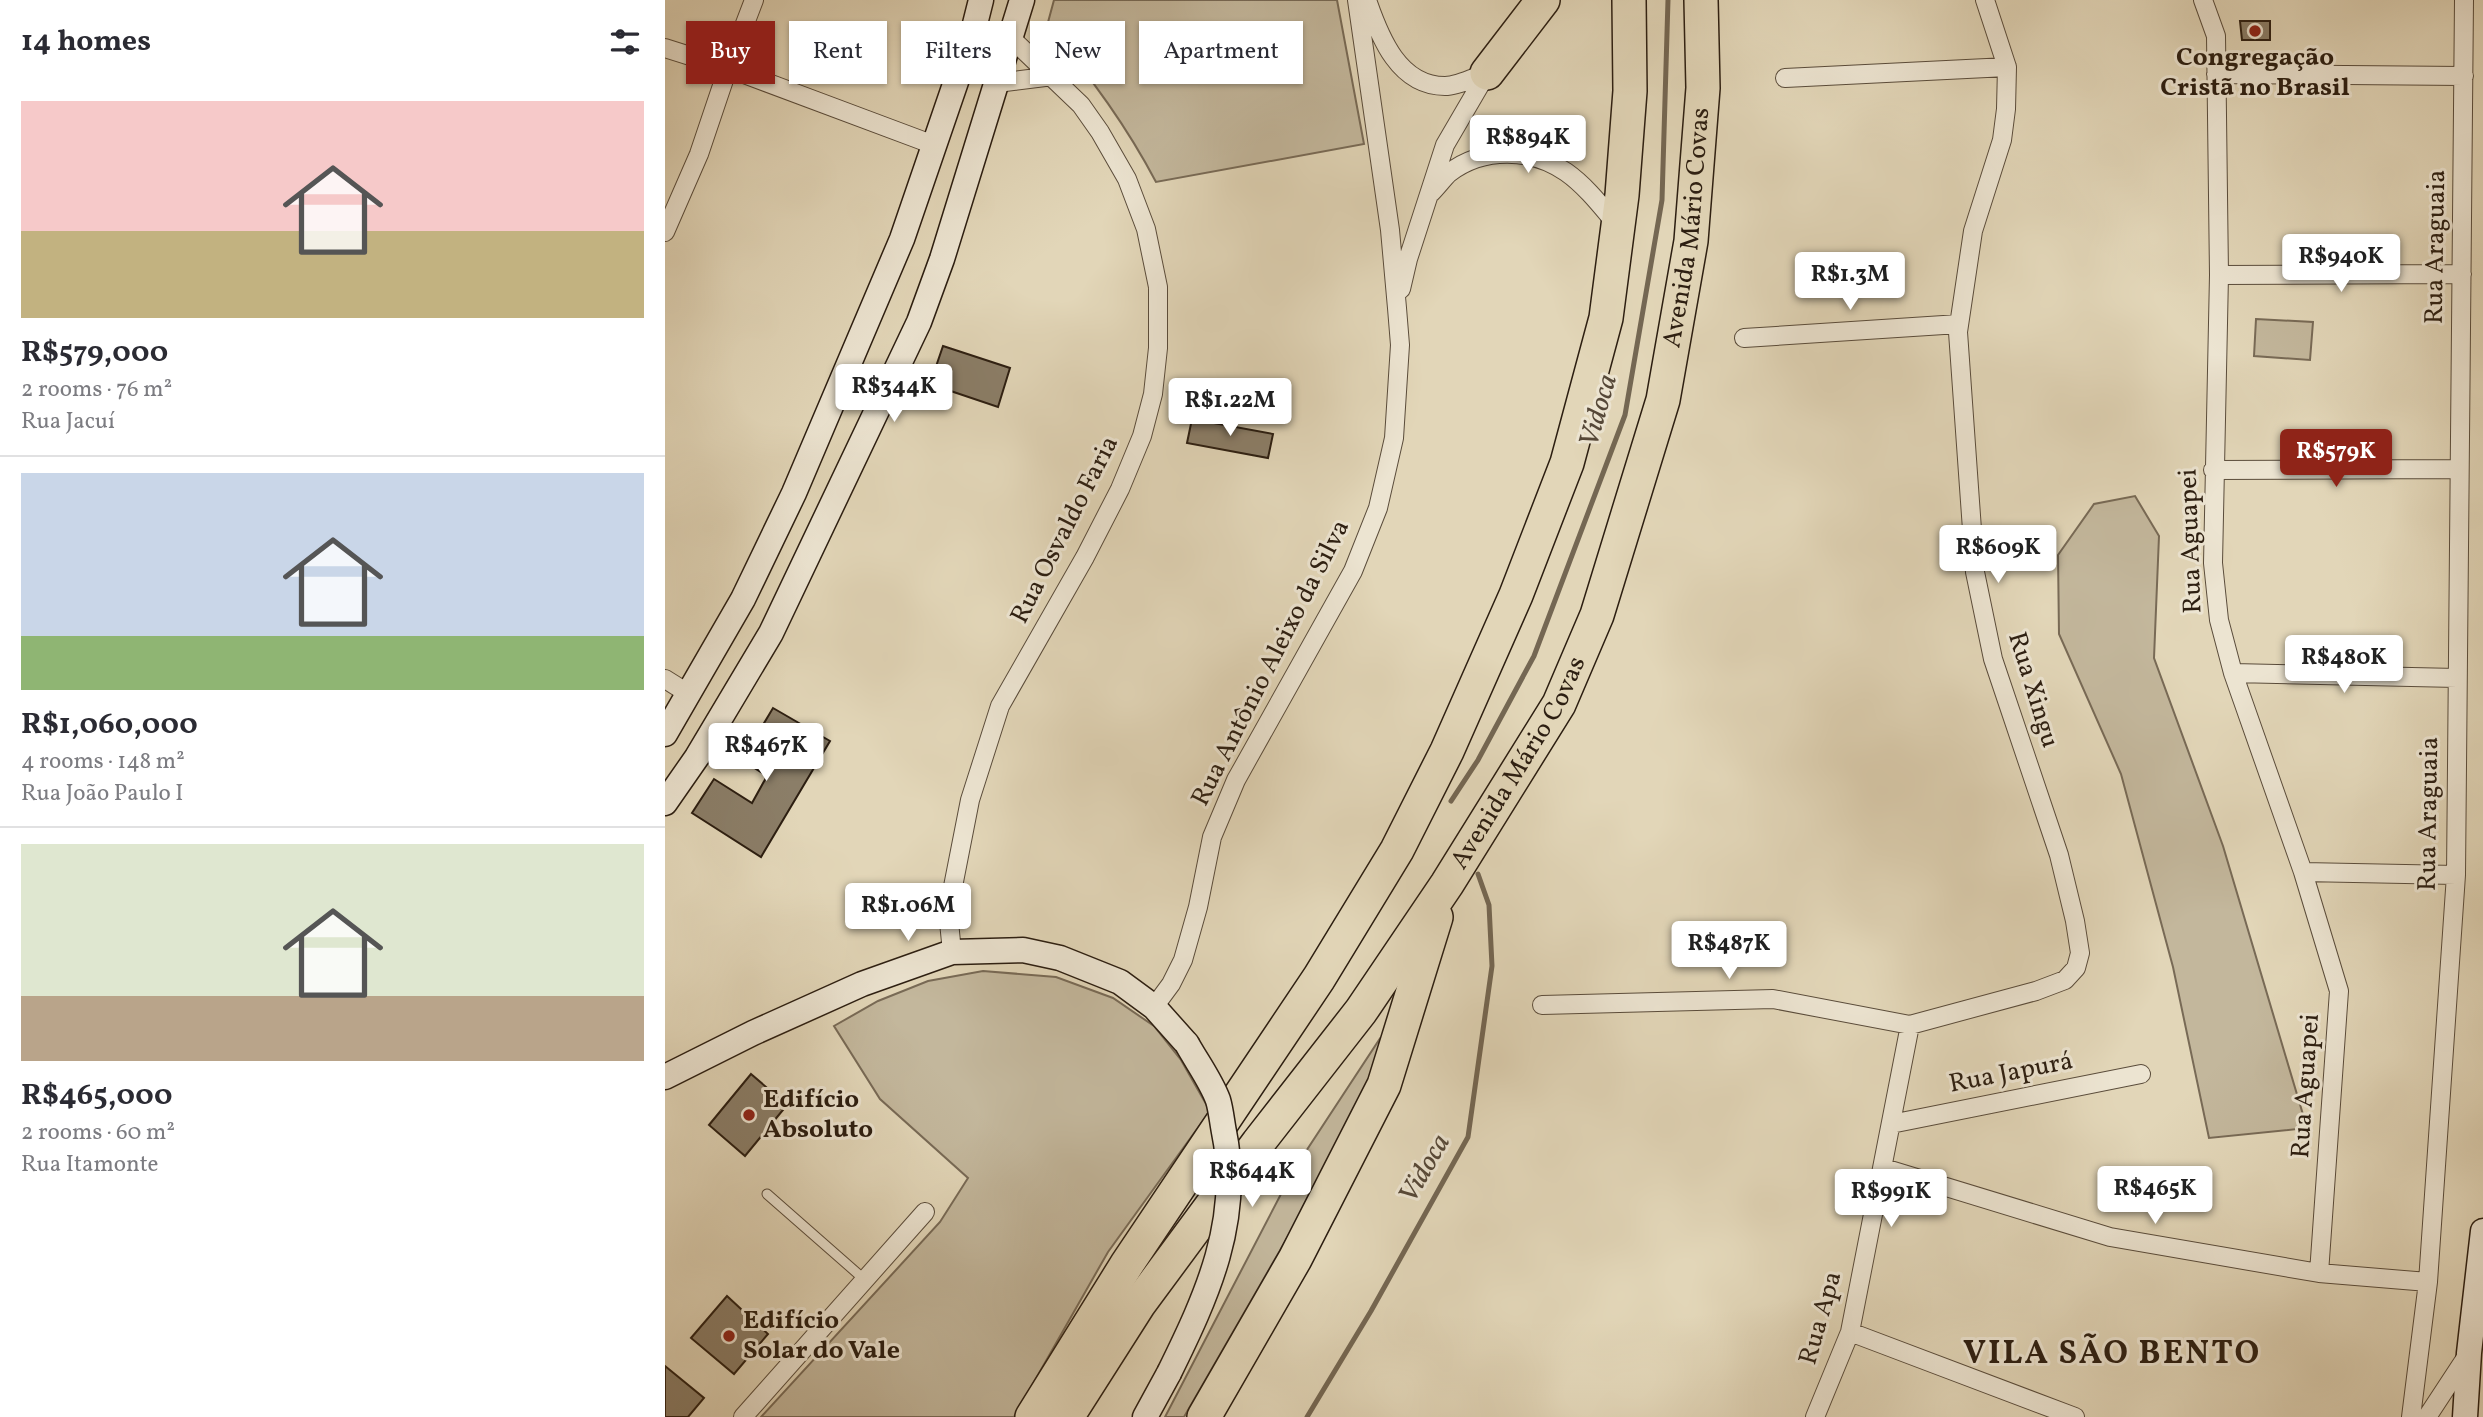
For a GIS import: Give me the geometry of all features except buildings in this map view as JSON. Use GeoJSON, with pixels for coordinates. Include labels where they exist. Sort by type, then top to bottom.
{"type":"FeatureCollection","features":[{"type":"Feature","properties":{"kind":"highway"},"geometry":{"type":"LineString","coordinates":[[1487,73],[1543,0]]}},
{"type":"Feature","properties":{"kind":"highway"},"geometry":{"type":"LineString","coordinates":[[1032,1417],[1127,1264],[1319,978],[1397,850],[1447,751],[1516,595],[1567,463],[1606,318],[1618,226],[1630,91],[1629,0]]}},
{"type":"Feature","properties":{"kind":"highway","name":"Avenida Mário Covas"},"geometry":{"type":"LineString","coordinates":[[1067,1417],[1139,1304],[1361,1010],[1447,884],[1559,704],[1597,615],[1663,400],[1691,242],[1703,88],[1701,0]]}},
{"type":"Feature","properties":{"kind":"highway"},"geometry":{"type":"LineString","coordinates":[[1204,1417],[1295,1259],[1384,1085],[1447,884]]}},
{"type":"Feature","properties":{"kind":"main road"},"geometry":{"type":"LineString","coordinates":[[697,757],[665,736],[743,599],[794,493],[902,239],[973,32],[981,0]]}},
{"type":"Feature","properties":{"kind":"main road"},"geometry":{"type":"LineString","coordinates":[[1016,23],[1022,0]]}},
{"type":"Feature","properties":{"kind":"main road"},"geometry":{"type":"LineString","coordinates":[[665,803],[697,757],[771,633],[919,322],[942,259],[997,84]]}},
{"type":"Feature","properties":{"kind":"main road"},"geometry":{"type":"LineString","coordinates":[[665,1077],[753,1033],[862,984],[952,952],[1023,950],[1060,958],[1120,982],[1154,1007],[1187,1044],[1218,1100],[1231,1180],[1229,1213],[1220,1251],[1199,1313],[1145,1417]]}},
{"type":"Feature","properties":{"kind":"main road"},"geometry":{"type":"LineString","coordinates":[[2465,1417],[2469,1353],[2483,1231]]}},
{"type":"Feature","properties":{"kind":"street"},"geometry":{"type":"LineString","coordinates":[[746,21],[754,0]]}},
{"type":"Feature","properties":{"kind":"street","name":"Rua Antônio Aleixo da Silva"},"geometry":{"type":"LineString","coordinates":[[1154,1007],[1184,960],[1212,837],[1235,780],[1353,571],[1378,508],[1394,438],[1400,345],[1397,308],[1390,230],[1357,0]]}},
{"type":"Feature","properties":{"kind":"street"},"geometry":{"type":"LineString","coordinates":[[1367,0],[1375,24],[1393,57],[1413,79],[1447,87],[1487,73]]}},
{"type":"Feature","properties":{"kind":"street","name":"Rua Xingu"},"geometry":{"type":"LineString","coordinates":[[1910,1025],[2036,991],[2065,980],[2076,968],[2080,953],[2059,855],[1993,659],[1975,572],[1959,324],[1973,231],[2001,140],[2006,108],[2007,67],[1985,0]]}},
{"type":"Feature","properties":{"kind":"street","name":"Rua Aguapei"},"geometry":{"type":"LineString","coordinates":[[2203,0],[2216,36],[2219,275],[2213,562],[2219,620],[2232,673],[2303,872],[2339,991],[2319,1273]]}},
{"type":"Feature","properties":{"kind":"street","name":"Rua Araguaia"},"geometry":{"type":"LineString","coordinates":[[2411,1417],[2428,1282],[2456,874],[2464,0]]}},
{"type":"Feature","properties":{"kind":"street","name":"Rua Osvaldo Faria"},"geometry":{"type":"LineString","coordinates":[[1016,43],[1030,55]]}},
{"type":"Feature","properties":{"kind":"street"},"geometry":{"type":"LineString","coordinates":[[665,48],[686,55]]}},
{"type":"Feature","properties":{"kind":"street"},"geometry":{"type":"LineString","coordinates":[[1785,78],[2007,67]]}},
{"type":"Feature","properties":{"kind":"street"},"geometry":{"type":"LineString","coordinates":[[1397,308],[1408,259],[1445,145],[1487,73]]}},
{"type":"Feature","properties":{"kind":"street"},"geometry":{"type":"LineString","coordinates":[[2216,74],[2464,76]]}},
{"type":"Feature","properties":{"kind":"street"},"geometry":{"type":"LineString","coordinates":[[665,232],[699,154],[723,84]]}},
{"type":"Feature","properties":{"kind":"street"},"geometry":{"type":"LineString","coordinates":[[771,84],[934,145]]}},
{"type":"Feature","properties":{"kind":"street","name":"Rua Osvaldo Faria"},"geometry":{"type":"LineString","coordinates":[[952,952],[948,912],[970,800],[1000,706],[1085,557],[1120,489],[1142,436],[1153,394],[1158,348],[1158,287],[1146,229],[1127,179],[1100,132],[1081,105],[1061,84]]}},
{"type":"Feature","properties":{"kind":"street"},"geometry":{"type":"LineString","coordinates":[[1426,198],[1448,174],[1470,161],[1498,154],[1519,153],[1541,158],[1566,172],[1587,190],[1618,226]]}},
{"type":"Feature","properties":{"kind":"street"},"geometry":{"type":"LineString","coordinates":[[2219,275],[2462,274]]}},
{"type":"Feature","properties":{"kind":"street"},"geometry":{"type":"LineString","coordinates":[[1744,338],[1959,324]]}},
{"type":"Feature","properties":{"kind":"street"},"geometry":{"type":"LineString","coordinates":[[2213,470],[2459,469]]}},
{"type":"Feature","properties":{"kind":"street"},"geometry":{"type":"LineString","coordinates":[[2232,673],[2457,678]]}},
{"type":"Feature","properties":{"kind":"street"},"geometry":{"type":"LineString","coordinates":[[665,679],[689,694]]}},
{"type":"Feature","properties":{"kind":"street"},"geometry":{"type":"LineString","coordinates":[[2303,872],[2456,874]]}},
{"type":"Feature","properties":{"kind":"street"},"geometry":{"type":"LineString","coordinates":[[1542,1005],[1773,999],[1910,1025]]}},
{"type":"Feature","properties":{"kind":"street","name":"Rua Apa"},"geometry":{"type":"LineString","coordinates":[[1815,1417],[1850,1332],[1910,1025]]}},
{"type":"Feature","properties":{"kind":"street","name":"Rua Japurá"},"geometry":{"type":"LineString","coordinates":[[1891,1124],[2141,1074]]}},
{"type":"Feature","properties":{"kind":"street"},"geometry":{"type":"LineString","coordinates":[[1884,1168],[2110,1237],[2319,1273],[2428,1282]]}},
{"type":"Feature","properties":{"kind":"street"},"geometry":{"type":"LineString","coordinates":[[743,1417],[925,1212]]}},
{"type":"Feature","properties":{"kind":"street"},"geometry":{"type":"LineString","coordinates":[[1850,1332],[2065,1415]]}},
{"type":"Feature","properties":{"kind":"street"},"geometry":{"type":"LineString","coordinates":[[2427,1417],[2469,1353]]}},
{"type":"Feature","properties":{"kind":"lane"},"geometry":{"type":"LineString","coordinates":[[767,1194],[865,1280]]}},
{"type":"Feature","properties":{"kind":"shaded area"},"geometry":{"type":"Polygon","coordinates":[[[1054,0],[1337,0],[1364,144],[1156,182],[1132,140],[1093,84],[1125,84],[1125,21],[1048,21],[1054,0]]]}},
{"type":"Feature","properties":{"kind":"shaded area"},"geometry":{"type":"Polygon","coordinates":[[[2256,319],[2313,322],[2310,360],[2254,356],[2256,319]]]}},
{"type":"Feature","properties":{"kind":"shaded area"},"geometry":{"type":"Polygon","coordinates":[[[2135,496],[2159,536],[2154,658],[2223,846],[2307,1128],[2209,1138],[2173,967],[2121,774],[2059,634],[2058,555],[2094,504],[2135,496]]]}},
{"type":"Feature","properties":{"kind":"shaded area"},"geometry":{"type":"Polygon","coordinates":[[[983,971],[1056,977],[1113,998],[1154,1026],[1181,1060],[1210,1111],[1108,1252],[1014,1417],[761,1417],[940,1222],[968,1178],[880,1099],[834,1026],[878,1001],[928,981],[983,971]]]}},
{"type":"Feature","properties":{"kind":"shaded area"},"geometry":{"type":"Polygon","coordinates":[[[1379,1040],[1380,1077],[1184,1417],[1165,1417],[1293,1171],[1379,1040]]]}},
{"type":"Feature","properties":{"kind":"waterway","name":"Vidoca"},"geometry":{"type":"LineString","coordinates":[[1451,801],[1478,760],[1534,656],[1625,415],[1662,200],[1668,0]]}},
{"type":"Feature","properties":{"kind":"waterway","name":"Vidoca"},"geometry":{"type":"LineString","coordinates":[[1307,1417],[1371,1311],[1468,1137],[1492,966],[1489,905],[1478,874]]}},
{"type":"Feature","properties":{"kind":"place","name":"Congregação Cristã no Brasil"},"geometry":{"type":"Point","coordinates":[2255,31]}},
{"type":"Feature","properties":{"kind":"place","name":"Edifício Absoluto"},"geometry":{"type":"Point","coordinates":[749,1115]}},
{"type":"Feature","properties":{"kind":"place","name":"Edifício Solar do Vale"},"geometry":{"type":"Point","coordinates":[729,1336]}},
{"type":"Feature","properties":{"kind":"district","name":"VILA SÃO BENTO"},"geometry":{"type":"Point","coordinates":[2112,1355]}}]}
